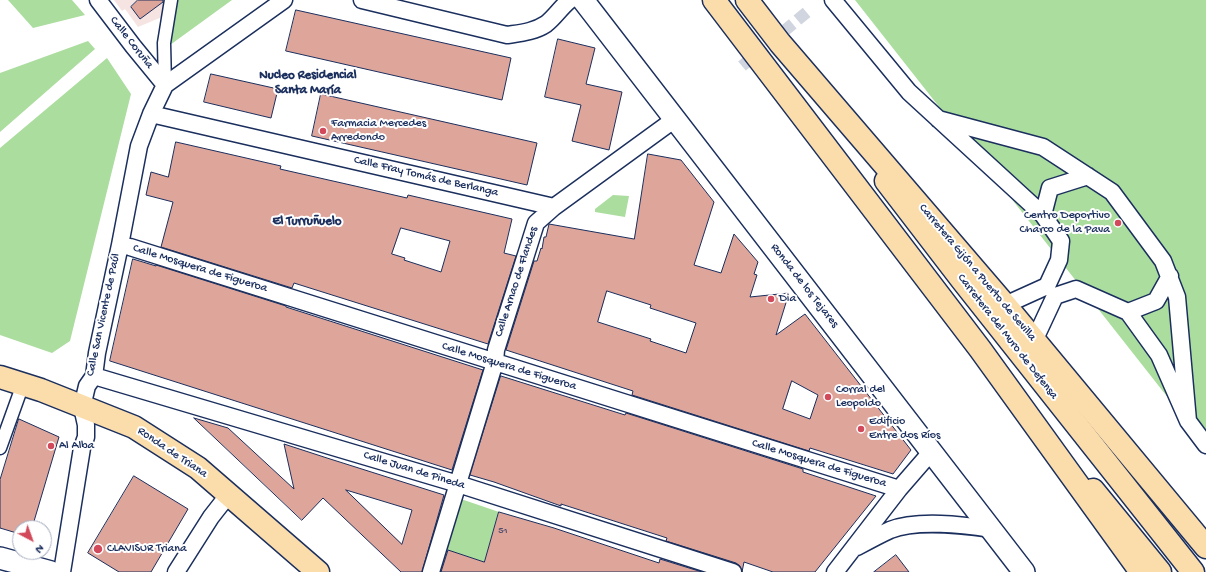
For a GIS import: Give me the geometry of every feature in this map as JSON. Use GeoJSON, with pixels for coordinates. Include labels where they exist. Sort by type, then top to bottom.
{"type":"FeatureCollection","features":[{"type":"Feature","properties":{"kind":"main road"},"geometry":{"type":"LineString","coordinates":[[714,0],[980,349],[1141,572]]}},
{"type":"Feature","properties":{"kind":"main road","name":"Carretera Gijón a Puerto de Sevilla"},"geometry":{"type":"LineString","coordinates":[[747,0],[780,43],[1005,305],[1206,547]]}},
{"type":"Feature","properties":{"kind":"main road","name":"Carretera del Muro de Defensa"},"geometry":{"type":"LineString","coordinates":[[780,43],[962,280],[1193,572]]}},
{"type":"Feature","properties":{"kind":"main road"},"geometry":{"type":"LineString","coordinates":[[980,349],[1160,572]]}},
{"type":"Feature","properties":{"kind":"main road","name":"Ronda de Triana"},"geometry":{"type":"LineString","coordinates":[[0,377],[23,384],[134,427],[198,468],[318,572]]}},
{"type":"Feature","properties":{"kind":"street","name":"Calle Coruña"},"geometry":{"type":"LineString","coordinates":[[98,0],[165,85]]}},
{"type":"Feature","properties":{"kind":"street"},"geometry":{"type":"LineString","coordinates":[[165,85],[164,43],[171,0]]}},
{"type":"Feature","properties":{"kind":"street"},"geometry":{"type":"LineString","coordinates":[[165,85],[284,0]]}},
{"type":"Feature","properties":{"kind":"street"},"geometry":{"type":"LineString","coordinates":[[362,0],[507,35],[528,32],[546,24],[570,0]]}},
{"type":"Feature","properties":{"kind":"street","name":"Ronda de los Tejares"},"geometry":{"type":"LineString","coordinates":[[583,0],[1024,572]]}},
{"type":"Feature","properties":{"kind":"street"},"geometry":{"type":"LineString","coordinates":[[833,0],[909,92],[1043,215],[1061,241],[1059,260],[1048,286],[1005,305]]}},
{"type":"Feature","properties":{"kind":"street","name":"Calle San Vicente de Paúl"},"geometry":{"type":"LineString","coordinates":[[62,572],[82,448],[86,437],[86,425],[82,407],[87,386],[94,376],[97,353],[139,146],[151,114],[165,85]]}},
{"type":"Feature","properties":{"kind":"street","name":"Calle Fray Tomás de Berlanga"},"geometry":{"type":"LineString","coordinates":[[151,114],[554,207]]}},
{"type":"Feature","properties":{"kind":"street"},"geometry":{"type":"LineString","coordinates":[[554,207],[675,119]]}},
{"type":"Feature","properties":{"kind":"street"},"geometry":{"type":"LineString","coordinates":[[938,119],[1043,147],[1112,192],[1163,261],[1177,297],[1188,422]]}},
{"type":"Feature","properties":{"kind":"street"},"geometry":{"type":"LineString","coordinates":[[1043,215],[1050,188],[1088,176]]}},
{"type":"Feature","properties":{"kind":"street","name":"Calle Arnao de Flandes"},"geometry":{"type":"LineString","coordinates":[[431,572],[495,362],[496,350],[536,223],[554,207]]}},
{"type":"Feature","properties":{"kind":"street","name":"Calle Mosquera de Figueroa"},"geometry":{"type":"LineString","coordinates":[[120,245],[130,246],[899,489]]}},
{"type":"Feature","properties":{"kind":"street"},"geometry":{"type":"LineString","coordinates":[[1128,312],[1156,301],[1170,276]]}},
{"type":"Feature","properties":{"kind":"street"},"geometry":{"type":"LineString","coordinates":[[1034,341],[1055,296],[1076,289],[1128,312],[1159,355],[1188,422],[1206,445]]}},
{"type":"Feature","properties":{"kind":"street","name":"Calle Juan de Pineda"},"geometry":{"type":"LineString","coordinates":[[94,376],[458,484],[733,572]]}},
{"type":"Feature","properties":{"kind":"street"},"geometry":{"type":"LineString","coordinates":[[0,448],[23,384]]}},
{"type":"Feature","properties":{"kind":"street"},"geometry":{"type":"LineString","coordinates":[[835,572],[899,489],[932,451]]}},
{"type":"Feature","properties":{"kind":"street"},"geometry":{"type":"LineString","coordinates":[[176,572],[211,517],[229,494]]}},
{"type":"Feature","properties":{"kind":"street"},"geometry":{"type":"LineString","coordinates":[[852,550],[891,529],[915,525],[948,524],[992,529]]}},
{"type":"Feature","properties":{"kind":"street"},"geometry":{"type":"LineString","coordinates":[[0,558],[51,572]]}},
{"type":"Feature","properties":{"kind":"shaded area"},"geometry":{"type":"Polygon","coordinates":[[[114,0],[165,0],[162,17],[138,27],[125,9],[122,11],[114,0]]]}},
{"type":"Feature","properties":{"kind":"green space"},"geometry":{"type":"Polygon","coordinates":[[[8,0],[72,0],[85,15],[33,28],[8,0]]]}},
{"type":"Feature","properties":{"kind":"green space"},"geometry":{"type":"Polygon","coordinates":[[[176,0],[232,0],[170,45],[168,43],[176,0]]]}},
{"type":"Feature","properties":{"kind":"green space","name":"Centro Deportivo Charco de la Pava"},"geometry":{"type":"Polygon","coordinates":[[[855,0],[1206,0],[1206,446],[855,0]]]}},
{"type":"Feature","properties":{"kind":"green space"},"geometry":{"type":"Polygon","coordinates":[[[88,41],[95,49],[0,132],[0,73],[88,41]]]}},
{"type":"Feature","properties":{"kind":"green space"},"geometry":{"type":"Polygon","coordinates":[[[107,58],[131,94],[70,341],[52,353],[0,335],[0,148],[107,58]]]}},
{"type":"Feature","properties":{"kind":"green space"},"geometry":{"type":"Polygon","coordinates":[[[613,195],[629,196],[625,217],[595,212],[595,209],[613,195]]]}},
{"type":"Feature","properties":{"kind":"green space"},"geometry":{"type":"Polygon","coordinates":[[[461,499],[499,512],[484,562],[446,550],[461,499]]]}},
{"type":"Feature","properties":{"kind":"building"},"geometry":{"type":"Polygon","coordinates":[[[138,0],[163,0],[163,2],[140,19],[131,7],[138,0]]]}},
{"type":"Feature","properties":{"kind":"building"},"geometry":{"type":"Polygon","coordinates":[[[296,10],[511,58],[502,100],[286,51],[296,10]]]}},
{"type":"Feature","properties":{"kind":"building"},"geometry":{"type":"Polygon","coordinates":[[[558,39],[595,48],[586,84],[622,92],[609,150],[572,141],[581,105],[545,97],[558,39]]]}},
{"type":"Feature","properties":{"kind":"building"},"geometry":{"type":"Polygon","coordinates":[[[211,74],[278,89],[271,118],[204,102],[211,74]]]}},
{"type":"Feature","properties":{"kind":"building"},"geometry":{"type":"Polygon","coordinates":[[[321,94],[537,143],[527,185],[312,136],[321,94]]]}},
{"type":"Feature","properties":{"kind":"building"},"geometry":{"type":"Polygon","coordinates":[[[176,142],[281,166],[280,169],[407,198],[408,195],[512,219],[504,253],[516,256],[488,344],[294,283],[292,288],[161,247],[173,202],[146,195],[151,172],[168,177],[176,142]],[[401,228],[392,254],[405,258],[404,260],[441,272],[450,241],[401,228]]]}},
{"type":"Feature","properties":{"kind":"building"},"geometry":{"type":"Polygon","coordinates":[[[648,154],[681,160],[714,202],[694,265],[721,273],[734,234],[758,262],[754,274],[757,275],[750,297],[789,293],[776,335],[805,314],[911,450],[893,474],[810,448],[809,451],[632,395],[633,391],[506,350],[534,261],[537,261],[541,248],[542,249],[544,237],[546,237],[549,224],[634,239],[648,154]],[[607,291],[598,322],[651,339],[650,341],[686,353],[696,323],[650,308],[651,305],[607,291]],[[792,381],[783,409],[810,419],[818,395],[792,381]]]}},
{"type":"Feature","properties":{"kind":"building"},"geometry":{"type":"Polygon","coordinates":[[[133,259],[286,306],[483,370],[452,470],[110,361],[133,259]]]}},
{"type":"Feature","properties":{"kind":"building"},"geometry":{"type":"Polygon","coordinates":[[[501,376],[625,415],[626,413],[803,469],[803,472],[876,496],[815,572],[773,572],[744,562],[742,572],[740,566],[736,563],[666,541],[667,538],[561,504],[561,506],[470,475],[501,376]]]}},
{"type":"Feature","properties":{"kind":"building"},"geometry":{"type":"Polygon","coordinates":[[[194,418],[228,428],[294,489],[284,444],[444,495],[422,572],[401,572],[323,498],[302,520],[194,418]],[[346,490],[402,544],[412,510],[346,490]]]}},
{"type":"Feature","properties":{"kind":"building"},"geometry":{"type":"Polygon","coordinates":[[[19,419],[59,437],[34,520],[12,520],[12,532],[0,528],[0,480],[19,419]]]}},
{"type":"Feature","properties":{"kind":"building"},"geometry":{"type":"Polygon","coordinates":[[[134,476],[188,509],[151,572],[119,572],[88,553],[134,476]]]}},
{"type":"Feature","properties":{"kind":"building"},"geometry":{"type":"Polygon","coordinates":[[[499,512],[554,528],[659,563],[660,559],[702,572],[441,572],[448,550],[484,562],[499,512]]]}},
{"type":"Feature","properties":{"kind":"building"},"geometry":{"type":"Polygon","coordinates":[[[896,555],[909,572],[874,572],[896,555]]]}},
{"type":"Feature","properties":{"kind":"tunnel"},"geometry":{"type":"LineString","coordinates":[[742,66],[807,12]]}},
{"type":"Feature","properties":{"kind":"place","name":"Farmacia Mercedes Arredondo"},"geometry":{"type":"Point","coordinates":[323,131]}},
{"type":"Feature","properties":{"kind":"place","name":"Centro Deportivo Charco de la Pava"},"geometry":{"type":"Point","coordinates":[1118,223]}},
{"type":"Feature","properties":{"kind":"place","name":"Dia"},"geometry":{"type":"Point","coordinates":[771,299]}},
{"type":"Feature","properties":{"kind":"place","name":"Corral del Leopoldo"},"geometry":{"type":"Point","coordinates":[828,397]}},
{"type":"Feature","properties":{"kind":"place","name":"Edificio Entre dos Ríos"},"geometry":{"type":"Point","coordinates":[861,429]}},
{"type":"Feature","properties":{"kind":"place","name":"Al Alba"},"geometry":{"type":"Point","coordinates":[51,446]}},
{"type":"Feature","properties":{"kind":"place","name":"CLAVISUR Triana"},"geometry":{"type":"Point","coordinates":[98,549]}},
{"type":"Feature","properties":{"kind":"district","name":"Nucleo Residencial Santa María"},"geometry":{"type":"Point","coordinates":[308,84]}},
{"type":"Feature","properties":{"kind":"district","name":"El Turruñuelo"},"geometry":{"type":"Point","coordinates":[307,222]}}]}
